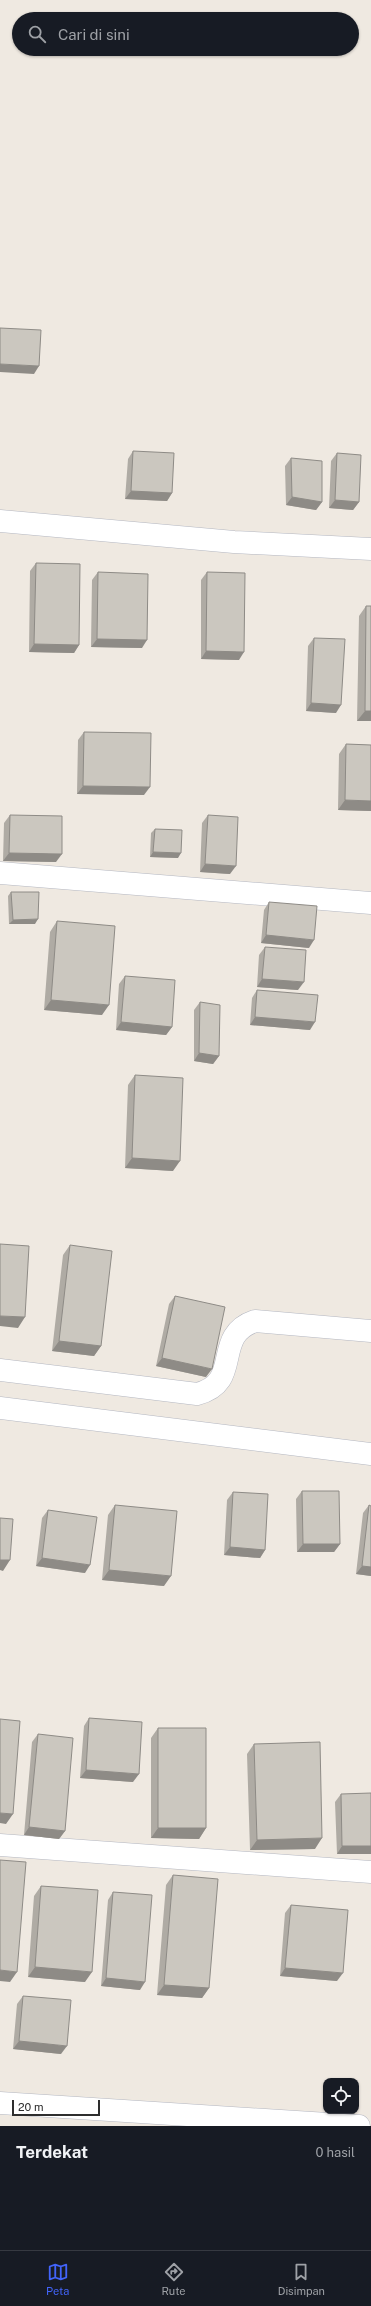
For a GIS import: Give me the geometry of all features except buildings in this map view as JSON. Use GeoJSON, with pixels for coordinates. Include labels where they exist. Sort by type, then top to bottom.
{"type":"FeatureCollection","features":[{"type":"Feature","properties":{"kind":"street"},"geometry":{"type":"LineString","coordinates":[[0,521],[234,542],[371,549]]}},
{"type":"Feature","properties":{"kind":"street"},"geometry":{"type":"LineString","coordinates":[[0,873],[371,904]]}},
{"type":"Feature","properties":{"kind":"street"},"geometry":{"type":"LineString","coordinates":[[0,1370],[197,1394],[213,1389],[220,1381],[224,1372],[232,1337],[247,1323],[255,1321],[371,1331]]}},
{"type":"Feature","properties":{"kind":"street"},"geometry":{"type":"LineString","coordinates":[[0,1408],[371,1454]]}},
{"type":"Feature","properties":{"kind":"street"},"geometry":{"type":"LineString","coordinates":[[0,1845],[371,1872]]}},
{"type":"Feature","properties":{"kind":"street"},"geometry":{"type":"LineString","coordinates":[[0,2103],[359,2126]]}}]}
